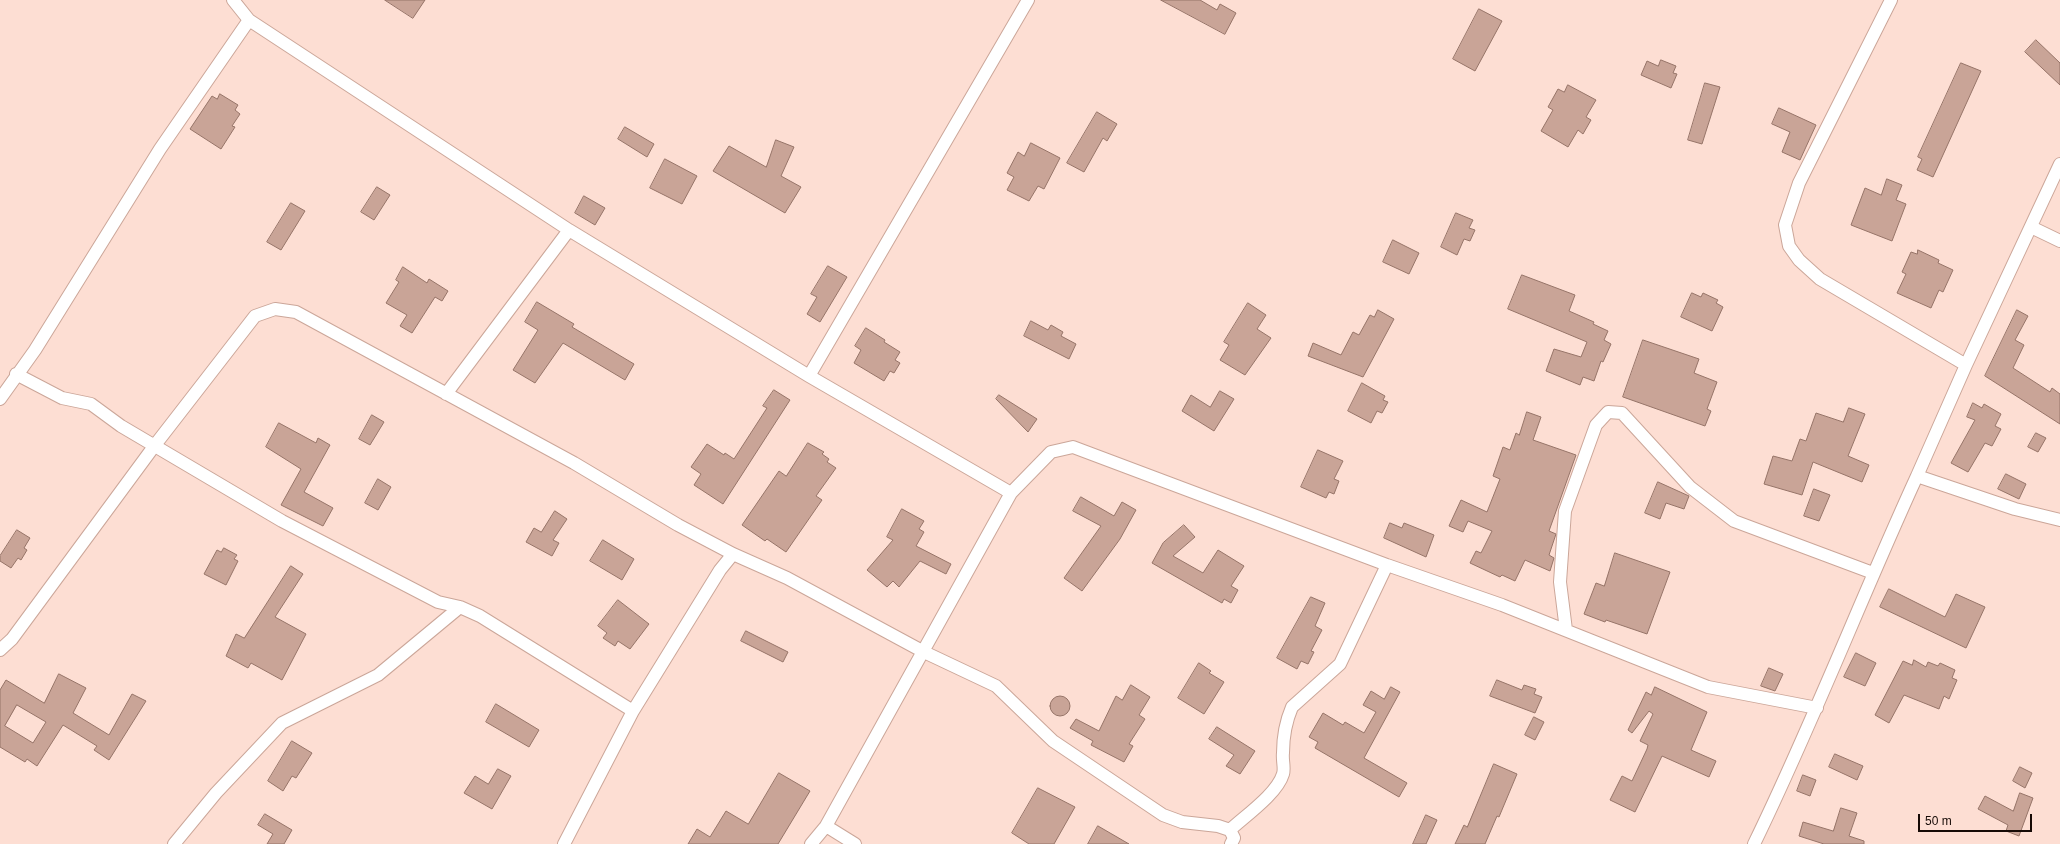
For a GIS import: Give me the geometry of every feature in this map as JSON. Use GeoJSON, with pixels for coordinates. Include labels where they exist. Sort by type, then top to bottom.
{"type":"FeatureCollection","features":[{"type":"Feature","properties":{"kind":"street"},"geometry":{"type":"LineString","coordinates":[[233,0],[249,20],[569,230],[809,376],[1011,493]]}},
{"type":"Feature","properties":{"kind":"street"},"geometry":{"type":"LineString","coordinates":[[809,376],[1028,0]]}},
{"type":"Feature","properties":{"kind":"street"},"geometry":{"type":"LineString","coordinates":[[1891,0],[1799,183],[1785,225],[1789,246],[1799,260],[1820,279],[1966,365]]}},
{"type":"Feature","properties":{"kind":"street"},"geometry":{"type":"LineString","coordinates":[[0,399],[16,374],[35,350],[160,149],[249,20]]}},
{"type":"Feature","properties":{"kind":"street"},"geometry":{"type":"LineString","coordinates":[[1754,844],[1817,708],[1873,573],[1966,365],[2060,164]]}},
{"type":"Feature","properties":{"kind":"street"},"geometry":{"type":"LineString","coordinates":[[2030,226],[2060,241]]}},
{"type":"Feature","properties":{"kind":"street"},"geometry":{"type":"LineString","coordinates":[[446,394],[569,230]]}},
{"type":"Feature","properties":{"kind":"street"},"geometry":{"type":"LineString","coordinates":[[0,650],[12,639],[155,445],[255,316],[275,309],[296,312],[574,463],[678,525],[733,554],[787,578],[924,652],[996,686],[1054,741],[1163,815],[1182,822],[1218,826],[1230,830],[1234,838],[1231,844]]}},
{"type":"Feature","properties":{"kind":"street"},"geometry":{"type":"LineString","coordinates":[[16,374],[62,398],[91,404],[121,426],[282,521],[438,602],[460,607],[480,616],[633,711]]}},
{"type":"Feature","properties":{"kind":"street"},"geometry":{"type":"LineString","coordinates":[[1566,630],[1560,582],[1565,511],[1596,425],[1608,412],[1622,413],[1690,487],[1734,521],[1873,573]]}},
{"type":"Feature","properties":{"kind":"street"},"geometry":{"type":"LineString","coordinates":[[811,844],[826,826],[1011,493],[1050,452],[1073,447],[1387,565],[1502,605],[1708,687],[1817,708]]}},
{"type":"Feature","properties":{"kind":"street"},"geometry":{"type":"LineString","coordinates":[[1917,476],[2015,509],[2060,520]]}},
{"type":"Feature","properties":{"kind":"street"},"geometry":{"type":"LineString","coordinates":[[564,844],[633,711],[720,570],[733,554]]}},
{"type":"Feature","properties":{"kind":"street"},"geometry":{"type":"LineString","coordinates":[[1230,830],[1272,792],[1280,781],[1283,773],[1283,752],[1288,716],[1292,707],[1340,664],[1387,565]]}},
{"type":"Feature","properties":{"kind":"street"},"geometry":{"type":"LineString","coordinates":[[174,844],[216,793],[282,724],[378,675],[460,607]]}},
{"type":"Feature","properties":{"kind":"street"},"geometry":{"type":"LineString","coordinates":[[826,826],[856,844]]}},
{"type":"Feature","properties":{"kind":"building"},"geometry":{"type":"Polygon","coordinates":[[[385,0],[425,0],[413,18],[385,0]]]}},
{"type":"Feature","properties":{"kind":"building"},"geometry":{"type":"Polygon","coordinates":[[[1161,0],[1200,0],[1217,10],[1220,4],[1236,13],[1225,34],[1161,0]]]}},
{"type":"Feature","properties":{"kind":"building"},"geometry":{"type":"Polygon","coordinates":[[[1479,9],[1502,21],[1475,71],[1453,59],[1479,9]]]}},
{"type":"Feature","properties":{"kind":"building"},"geometry":{"type":"Polygon","coordinates":[[[2036,40],[2060,63],[2060,85],[2025,52],[2036,40]]]}},
{"type":"Feature","properties":{"kind":"building"},"geometry":{"type":"Polygon","coordinates":[[[1661,60],[1676,66],[1673,73],[1677,74],[1671,88],[1641,75],[1647,61],[1658,66],[1661,60]]]}},
{"type":"Feature","properties":{"kind":"building"},"geometry":{"type":"Polygon","coordinates":[[[1961,63],[1981,71],[1933,177],[1917,170],[1922,159],[1918,157],[1961,63]]]}},
{"type":"Feature","properties":{"kind":"building"},"geometry":{"type":"Polygon","coordinates":[[[1705,83],[1720,87],[1702,144],[1688,140],[1705,83]]]}},
{"type":"Feature","properties":{"kind":"building"},"geometry":{"type":"Polygon","coordinates":[[[1568,85],[1596,100],[1586,117],[1591,120],[1583,134],[1578,130],[1568,147],[1541,131],[1553,110],[1548,107],[1558,89],[1564,92],[1568,85]]]}},
{"type":"Feature","properties":{"kind":"building"},"geometry":{"type":"Polygon","coordinates":[[[220,94],[238,105],[235,110],[240,114],[232,126],[235,127],[221,149],[190,129],[212,96],[217,99],[220,94]]]}},
{"type":"Feature","properties":{"kind":"building"},"geometry":{"type":"Polygon","coordinates":[[[1779,108],[1816,125],[1800,160],[1782,152],[1790,132],[1772,124],[1779,108]]]}},
{"type":"Feature","properties":{"kind":"building"},"geometry":{"type":"Polygon","coordinates":[[[1097,112],[1117,124],[1107,141],[1103,138],[1084,172],[1067,163],[1097,112]]]}},
{"type":"Feature","properties":{"kind":"building"},"geometry":{"type":"Polygon","coordinates":[[[625,127],[654,144],[647,157],[618,139],[625,127]]]}},
{"type":"Feature","properties":{"kind":"building"},"geometry":{"type":"Polygon","coordinates":[[[776,140],[794,147],[781,176],[801,187],[785,213],[713,171],[729,146],[766,167],[776,140]]]}},
{"type":"Feature","properties":{"kind":"building"},"geometry":{"type":"Polygon","coordinates":[[[1031,143],[1060,158],[1044,189],[1038,186],[1029,201],[1007,190],[1014,177],[1007,173],[1018,152],[1024,156],[1031,143]]]}},
{"type":"Feature","properties":{"kind":"building"},"geometry":{"type":"Polygon","coordinates":[[[665,159],[697,176],[682,204],[650,188],[665,159]]]}},
{"type":"Feature","properties":{"kind":"building"},"geometry":{"type":"Polygon","coordinates":[[[1887,179],[1902,185],[1896,200],[1906,204],[1892,241],[1851,225],[1865,188],[1881,195],[1887,179]]]}},
{"type":"Feature","properties":{"kind":"building"},"geometry":{"type":"Polygon","coordinates":[[[377,187],[390,195],[374,220],[361,212],[377,187]]]}},
{"type":"Feature","properties":{"kind":"building"},"geometry":{"type":"Polygon","coordinates":[[[584,196],[605,208],[595,225],[575,213],[584,196]]]}},
{"type":"Feature","properties":{"kind":"building"},"geometry":{"type":"Polygon","coordinates":[[[291,203],[305,211],[281,250],[267,242],[291,203]]]}},
{"type":"Feature","properties":{"kind":"building"},"geometry":{"type":"Polygon","coordinates":[[[1456,213],[1473,220],[1469,228],[1475,230],[1470,241],[1464,239],[1457,255],[1441,247],[1456,213]]]}},
{"type":"Feature","properties":{"kind":"building"},"geometry":{"type":"Polygon","coordinates":[[[1393,240],[1419,253],[1409,274],[1383,262],[1393,240]]]}},
{"type":"Feature","properties":{"kind":"building"},"geometry":{"type":"Polygon","coordinates":[[[1918,250],[1939,260],[1938,263],[1953,270],[1943,292],[1939,290],[1931,308],[1897,293],[1906,274],[1902,272],[1911,252],[1917,254],[1918,250]]]}},
{"type":"Feature","properties":{"kind":"building"},"geometry":{"type":"Polygon","coordinates":[[[828,266],[847,277],[820,322],[807,314],[817,297],[811,294],[828,266]]]}},
{"type":"Feature","properties":{"kind":"building"},"geometry":{"type":"Polygon","coordinates":[[[403,267],[427,283],[429,279],[448,291],[442,301],[435,297],[412,333],[400,326],[407,315],[386,303],[399,282],[396,280],[403,267]]]}},
{"type":"Feature","properties":{"kind":"building"},"geometry":{"type":"Polygon","coordinates":[[[1522,275],[1575,295],[1569,311],[1594,322],[1593,324],[1608,331],[1604,340],[1611,344],[1603,362],[1601,361],[1594,381],[1583,377],[1580,385],[1546,371],[1554,349],[1581,357],[1587,342],[1508,309],[1522,275]]]}},
{"type":"Feature","properties":{"kind":"building"},"geometry":{"type":"Polygon","coordinates":[[[1692,293],[1701,297],[1703,293],[1718,300],[1716,303],[1723,307],[1712,331],[1681,317],[1692,293]]]}},
{"type":"Feature","properties":{"kind":"building"},"geometry":{"type":"Polygon","coordinates":[[[537,302],[574,324],[572,327],[634,364],[625,380],[563,343],[535,383],[513,370],[538,330],[525,322],[537,302]]]}},
{"type":"Feature","properties":{"kind":"building"},"geometry":{"type":"Polygon","coordinates":[[[1248,303],[1266,315],[1257,329],[1271,338],[1245,375],[1220,360],[1229,345],[1224,342],[1248,303]]]}},
{"type":"Feature","properties":{"kind":"building"},"geometry":{"type":"Polygon","coordinates":[[[1378,310],[1394,319],[1363,377],[1308,356],[1313,343],[1341,355],[1353,332],[1359,335],[1370,315],[1374,317],[1378,310]]]}},
{"type":"Feature","properties":{"kind":"building"},"geometry":{"type":"Polygon","coordinates":[[[2017,310],[2028,316],[2015,340],[2024,345],[2013,368],[2050,392],[2052,388],[2060,394],[2060,424],[1985,376],[2017,310]]]}},
{"type":"Feature","properties":{"kind":"building"},"geometry":{"type":"Polygon","coordinates":[[[1031,321],[1048,330],[1051,325],[1063,332],[1061,336],[1076,344],[1069,359],[1024,336],[1031,321]]]}},
{"type":"Feature","properties":{"kind":"building"},"geometry":{"type":"Polygon","coordinates":[[[866,328],[900,352],[895,360],[900,363],[894,373],[890,371],[884,381],[854,363],[861,350],[855,346],[866,328]]]}},
{"type":"Feature","properties":{"kind":"building"},"geometry":{"type":"Polygon","coordinates":[[[1643,340],[1699,359],[1694,373],[1717,382],[1707,409],[1711,411],[1705,426],[1623,397],[1643,340]]]}},
{"type":"Feature","properties":{"kind":"building"},"geometry":{"type":"Polygon","coordinates":[[[1362,383],[1385,396],[1383,400],[1388,402],[1382,413],[1377,411],[1371,423],[1348,411],[1362,383]]]}},
{"type":"Feature","properties":{"kind":"building"},"geometry":{"type":"Polygon","coordinates":[[[774,390],[790,400],[723,504],[694,485],[701,474],[691,467],[707,444],[724,455],[725,453],[734,459],[767,408],[763,406],[774,390]]]}},
{"type":"Feature","properties":{"kind":"building"},"geometry":{"type":"Polygon","coordinates":[[[1220,391],[1234,399],[1214,431],[1182,411],[1191,395],[1210,407],[1220,391]]]}},
{"type":"Feature","properties":{"kind":"building"},"geometry":{"type":"Polygon","coordinates":[[[999,395],[1037,419],[1028,432],[996,399],[999,395]]]}},
{"type":"Feature","properties":{"kind":"building"},"geometry":{"type":"Polygon","coordinates":[[[1973,403],[1982,408],[1984,404],[2001,414],[1995,426],[2001,429],[1992,446],[1985,443],[1968,472],[1951,463],[1975,420],[1967,417],[1973,403]]]}},
{"type":"Feature","properties":{"kind":"building"},"geometry":{"type":"Polygon","coordinates":[[[1849,408],[1865,414],[1848,456],[1869,465],[1862,482],[1813,462],[1802,495],[1764,484],[1773,456],[1792,461],[1800,439],[1806,441],[1816,413],[1843,422],[1849,408]]]}},
{"type":"Feature","properties":{"kind":"building"},"geometry":{"type":"Polygon","coordinates":[[[1527,412],[1541,417],[1533,440],[1576,455],[1549,531],[1556,534],[1549,555],[1554,558],[1550,571],[1525,560],[1515,581],[1502,575],[1500,577],[1470,563],[1476,551],[1481,553],[1492,531],[1468,521],[1463,532],[1449,526],[1461,500],[1487,512],[1500,479],[1493,476],[1503,447],[1510,450],[1516,433],[1519,435],[1527,412]]]}},
{"type":"Feature","properties":{"kind":"building"},"geometry":{"type":"Polygon","coordinates":[[[372,415],[384,422],[370,445],[359,439],[372,415]]]}},
{"type":"Feature","properties":{"kind":"building"},"geometry":{"type":"Polygon","coordinates":[[[279,423],[316,443],[318,438],[330,445],[304,492],[333,508],[323,526],[281,505],[301,469],[266,447],[279,423]]]}},
{"type":"Feature","properties":{"kind":"building"},"geometry":{"type":"Polygon","coordinates":[[[2036,433],[2046,438],[2038,452],[2028,447],[2036,433]]]}},
{"type":"Feature","properties":{"kind":"building"},"geometry":{"type":"Polygon","coordinates":[[[808,443],[824,452],[822,454],[829,459],[827,462],[836,468],[816,496],[822,500],[786,552],[767,539],[765,541],[742,525],[779,471],[786,476],[808,443]]]}},
{"type":"Feature","properties":{"kind":"building"},"geometry":{"type":"Polygon","coordinates":[[[1318,450],[1343,461],[1334,479],[1339,481],[1334,494],[1329,492],[1326,498],[1301,487],[1318,450]]]}},
{"type":"Feature","properties":{"kind":"building"},"geometry":{"type":"Polygon","coordinates":[[[2006,474],[2026,484],[2019,499],[1998,489],[2006,474]]]}},
{"type":"Feature","properties":{"kind":"building"},"geometry":{"type":"Polygon","coordinates":[[[378,479],[391,487],[378,510],[365,503],[378,479]]]}},
{"type":"Feature","properties":{"kind":"building"},"geometry":{"type":"Polygon","coordinates":[[[1658,482],[1689,496],[1684,509],[1666,503],[1660,519],[1645,513],[1658,482]]]}},
{"type":"Feature","properties":{"kind":"building"},"geometry":{"type":"Polygon","coordinates":[[[1814,489],[1830,495],[1819,521],[1804,516],[1814,489]]]}},
{"type":"Feature","properties":{"kind":"building"},"geometry":{"type":"Polygon","coordinates":[[[1081,497],[1114,516],[1122,502],[1136,510],[1120,539],[1082,591],[1064,578],[1101,526],[1073,511],[1081,497]]]}},
{"type":"Feature","properties":{"kind":"building"},"geometry":{"type":"Polygon","coordinates":[[[902,509],[924,521],[919,529],[924,532],[916,546],[951,564],[946,574],[920,561],[899,587],[893,581],[887,587],[867,570],[893,540],[887,537],[902,509]]]}},
{"type":"Feature","properties":{"kind":"building"},"geometry":{"type":"Polygon","coordinates":[[[555,511],[567,519],[553,540],[559,543],[552,556],[526,542],[534,528],[541,532],[555,511]]]}},
{"type":"Feature","properties":{"kind":"building"},"geometry":{"type":"Polygon","coordinates":[[[1390,523],[1402,528],[1404,523],[1434,535],[1426,557],[1384,538],[1390,523]]]}},
{"type":"Feature","properties":{"kind":"building"},"geometry":{"type":"Polygon","coordinates":[[[1184,525],[1195,537],[1173,556],[1203,573],[1218,550],[1244,566],[1231,586],[1238,590],[1231,603],[1224,599],[1222,603],[1152,563],[1163,543],[1184,525]]]}},
{"type":"Feature","properties":{"kind":"building"},"geometry":{"type":"Polygon","coordinates":[[[17,530],[30,538],[24,548],[27,550],[21,560],[18,558],[11,568],[0,561],[0,556],[17,530]]]}},
{"type":"Feature","properties":{"kind":"building"},"geometry":{"type":"Polygon","coordinates":[[[603,540],[634,559],[622,580],[590,561],[603,540]]]}},
{"type":"Feature","properties":{"kind":"building"},"geometry":{"type":"Polygon","coordinates":[[[224,548],[237,555],[234,559],[238,561],[226,585],[204,574],[217,550],[221,552],[224,548]]]}},
{"type":"Feature","properties":{"kind":"building"},"geometry":{"type":"Polygon","coordinates":[[[1615,553],[1670,572],[1647,634],[1606,620],[1605,622],[1584,614],[1596,583],[1604,586],[1615,553]]]}},
{"type":"Feature","properties":{"kind":"building"},"geometry":{"type":"Polygon","coordinates":[[[291,566],[303,574],[275,617],[306,634],[282,680],[251,663],[248,668],[226,656],[236,634],[244,638],[291,566]]]}},
{"type":"Feature","properties":{"kind":"building"},"geometry":{"type":"Polygon","coordinates":[[[1889,589],[1945,617],[1956,594],[1985,607],[1966,648],[1880,607],[1889,589]]]}},
{"type":"Feature","properties":{"kind":"building"},"geometry":{"type":"Polygon","coordinates":[[[1311,597],[1325,603],[1315,626],[1322,630],[1311,651],[1314,652],[1308,664],[1301,661],[1297,669],[1277,658],[1311,597]]]}},
{"type":"Feature","properties":{"kind":"building"},"geometry":{"type":"Polygon","coordinates":[[[618,600],[649,624],[630,649],[618,641],[615,646],[603,638],[607,633],[598,626],[618,600]]]}},
{"type":"Feature","properties":{"kind":"building"},"geometry":{"type":"Polygon","coordinates":[[[746,631],[788,652],[783,662],[741,641],[746,631]]]}},
{"type":"Feature","properties":{"kind":"building"},"geometry":{"type":"Polygon","coordinates":[[[1856,653],[1876,663],[1865,686],[1844,677],[1856,653]]]}},
{"type":"Feature","properties":{"kind":"building"},"geometry":{"type":"Polygon","coordinates":[[[1914,660],[1926,667],[1928,662],[1938,666],[1940,663],[1955,670],[1952,678],[1957,680],[1949,699],[1944,696],[1939,709],[1904,695],[1889,723],[1875,715],[1903,661],[1912,665],[1914,660]]]}},
{"type":"Feature","properties":{"kind":"building"},"geometry":{"type":"Polygon","coordinates":[[[1199,663],[1211,671],[1209,673],[1224,682],[1204,714],[1178,698],[1199,663]]]}},
{"type":"Feature","properties":{"kind":"building"},"geometry":{"type":"Polygon","coordinates":[[[1769,668],[1783,674],[1775,691],[1761,686],[1769,668]]]}},
{"type":"Feature","properties":{"kind":"building"},"geometry":{"type":"Polygon","coordinates":[[[59,674],[86,688],[73,713],[109,735],[132,694],[146,701],[109,760],[94,750],[97,746],[63,725],[37,766],[27,759],[25,762],[0,747],[0,690],[6,680],[44,703],[59,674]],[[17,705],[5,726],[33,743],[46,722],[17,705]]]}},
{"type":"Feature","properties":{"kind":"building"},"geometry":{"type":"Polygon","coordinates":[[[1497,680],[1522,690],[1524,685],[1536,689],[1534,694],[1542,697],[1535,713],[1490,696],[1497,680]]]}},
{"type":"Feature","properties":{"kind":"building"},"geometry":{"type":"Polygon","coordinates":[[[1131,685],[1150,697],[1139,715],[1145,719],[1129,744],[1133,746],[1124,762],[1091,745],[1093,741],[1070,728],[1076,719],[1099,731],[1116,696],[1122,700],[1131,685]]]}},
{"type":"Feature","properties":{"kind":"building"},"geometry":{"type":"Polygon","coordinates":[[[1391,687],[1400,692],[1364,758],[1407,783],[1399,797],[1315,748],[1318,742],[1309,737],[1323,713],[1343,725],[1345,722],[1364,733],[1376,712],[1363,705],[1371,691],[1384,699],[1391,687]]]}},
{"type":"Feature","properties":{"kind":"building"},"geometry":{"type":"Polygon","coordinates":[[[1655,687],[1707,712],[1691,750],[1716,761],[1709,777],[1662,756],[1635,812],[1610,800],[1622,776],[1632,781],[1647,749],[1648,745],[1640,741],[1653,714],[1649,711],[1632,733],[1628,730],[1646,692],[1651,695],[1655,687]]]}},
{"type":"Feature","properties":{"kind":"building"},"geometry":{"type":"Polygon","coordinates":[[[1060,696],[1067,699],[1070,706],[1067,713],[1060,716],[1053,713],[1050,706],[1053,699],[1060,696]]]}},
{"type":"Feature","properties":{"kind":"building"},"geometry":{"type":"Polygon","coordinates":[[[496,704],[539,730],[529,747],[486,722],[496,704]]]}},
{"type":"Feature","properties":{"kind":"building"},"geometry":{"type":"Polygon","coordinates":[[[1534,717],[1544,722],[1535,740],[1525,735],[1534,717]]]}},
{"type":"Feature","properties":{"kind":"building"},"geometry":{"type":"Polygon","coordinates":[[[1217,727],[1255,751],[1240,774],[1226,766],[1234,755],[1209,739],[1217,727]]]}},
{"type":"Feature","properties":{"kind":"building"},"geometry":{"type":"Polygon","coordinates":[[[292,741],[312,753],[296,778],[292,776],[283,791],[268,781],[292,741]]]}},
{"type":"Feature","properties":{"kind":"building"},"geometry":{"type":"Polygon","coordinates":[[[1835,754],[1863,766],[1857,780],[1829,767],[1835,754]]]}},
{"type":"Feature","properties":{"kind":"building"},"geometry":{"type":"Polygon","coordinates":[[[1494,764],[1517,774],[1499,817],[1497,816],[1485,844],[1455,844],[1464,825],[1467,827],[1494,764]]]}},
{"type":"Feature","properties":{"kind":"building"},"geometry":{"type":"Polygon","coordinates":[[[2020,767],[2032,773],[2025,788],[2013,781],[2020,767]]]}},
{"type":"Feature","properties":{"kind":"building"},"geometry":{"type":"Polygon","coordinates":[[[498,769],[511,776],[492,809],[464,793],[475,776],[488,784],[498,769]]]}},
{"type":"Feature","properties":{"kind":"building"},"geometry":{"type":"Polygon","coordinates":[[[779,773],[810,791],[778,844],[688,844],[697,829],[710,837],[726,811],[748,824],[779,773]]]}},
{"type":"Feature","properties":{"kind":"building"},"geometry":{"type":"Polygon","coordinates":[[[1803,775],[1816,780],[1810,796],[1797,791],[1803,775]]]}},
{"type":"Feature","properties":{"kind":"building"},"geometry":{"type":"Polygon","coordinates":[[[1038,788],[1075,807],[1054,844],[1029,844],[1012,833],[1038,788]]]}},
{"type":"Feature","properties":{"kind":"building"},"geometry":{"type":"Polygon","coordinates":[[[2020,793],[2033,798],[2019,836],[2006,831],[2008,825],[1978,809],[1985,796],[2013,811],[2020,793]]]}},
{"type":"Feature","properties":{"kind":"building"},"geometry":{"type":"Polygon","coordinates":[[[1841,808],[1857,813],[1849,836],[1864,841],[1864,844],[1824,844],[1799,836],[1803,822],[1833,831],[1841,808]]]}},
{"type":"Feature","properties":{"kind":"building"},"geometry":{"type":"Polygon","coordinates":[[[265,814],[292,830],[284,844],[267,844],[273,834],[258,825],[265,814]]]}},
{"type":"Feature","properties":{"kind":"building"},"geometry":{"type":"Polygon","coordinates":[[[1426,815],[1437,820],[1426,844],[1413,844],[1426,815]]]}},
{"type":"Feature","properties":{"kind":"building"},"geometry":{"type":"Polygon","coordinates":[[[1098,826],[1129,844],[1088,844],[1098,826]]]}}]}
